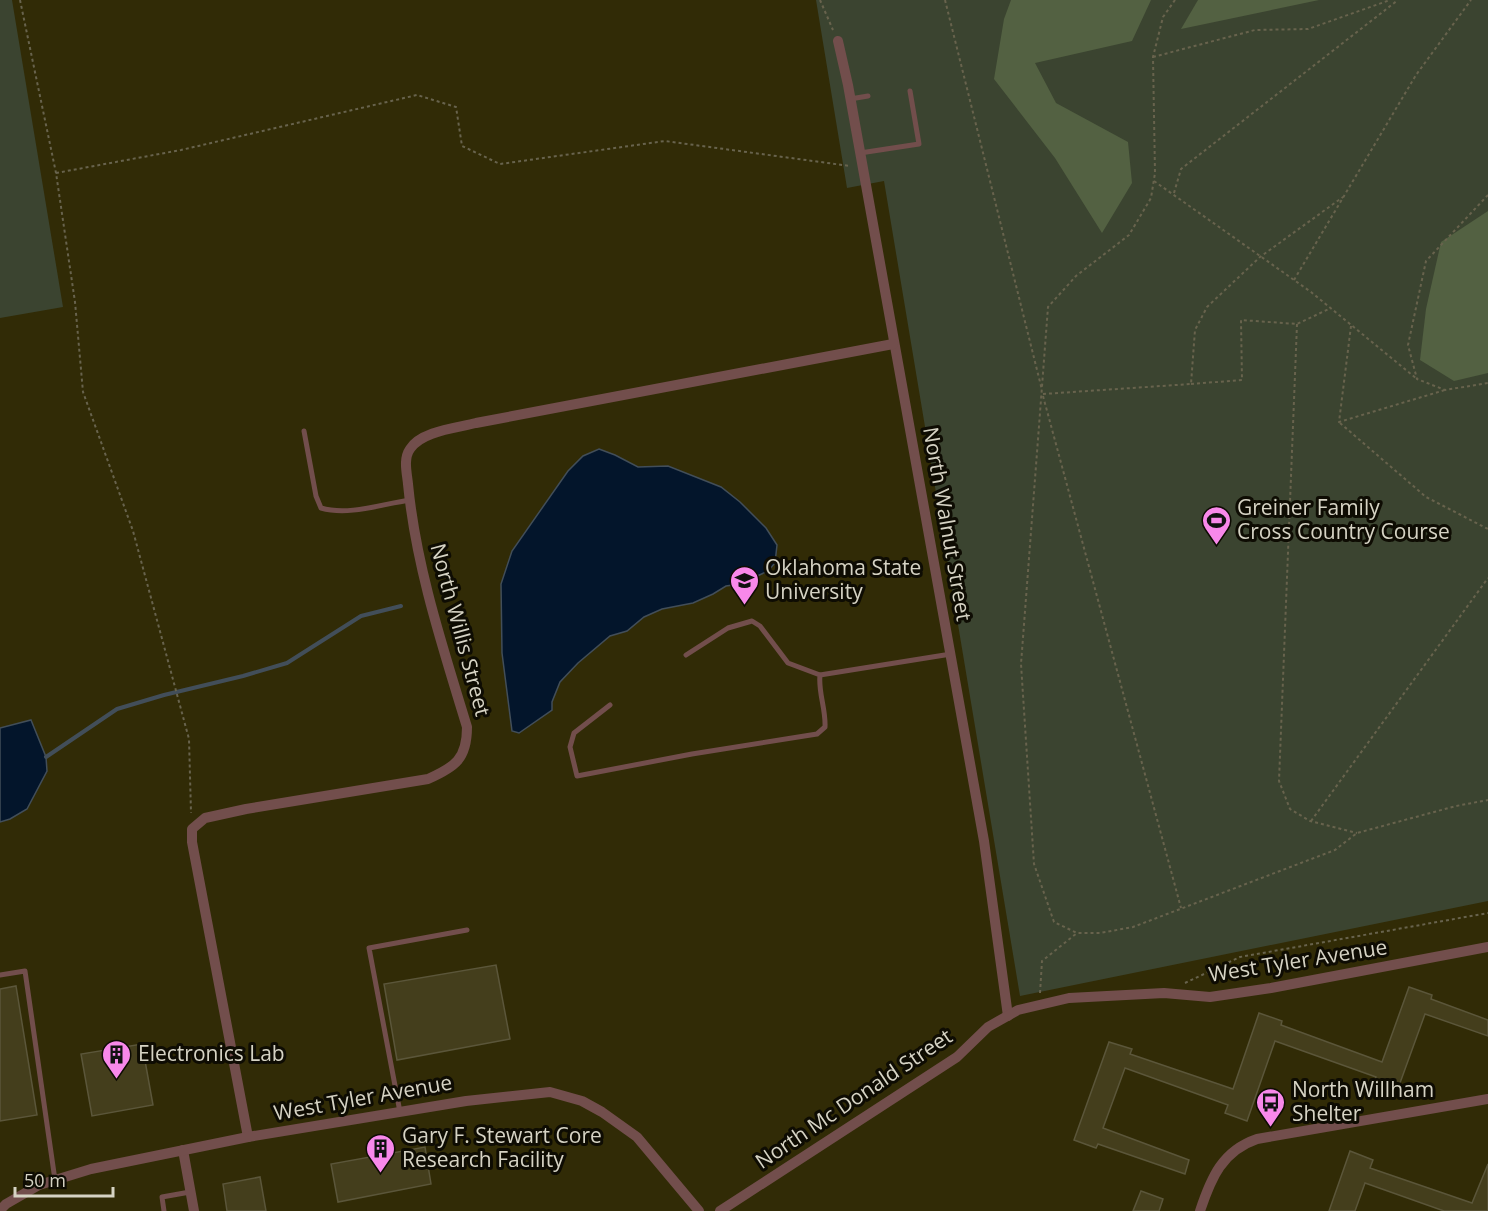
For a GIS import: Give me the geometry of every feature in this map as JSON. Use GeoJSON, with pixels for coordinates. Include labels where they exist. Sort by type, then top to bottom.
{"type":"FeatureCollection","features":[{"type":"Feature","properties":{"kind":"street","name":"North Walnut Street"},"geometry":{"type":"LineString","coordinates":[[838,41],[984,841],[1008,1016]]}},
{"type":"Feature","properties":{"kind":"street","name":"North Willis Street"},"geometry":{"type":"LineString","coordinates":[[192,830],[206,818],[246,809],[428,779],[448,770],[458,762],[467,743],[467,727],[435,623],[418,548],[406,457],[411,447],[432,433],[893,344]]}},
{"type":"Feature","properties":{"kind":"street"},"geometry":{"type":"LineString","coordinates":[[192,830],[192,842],[213,959],[248,1137]]}},
{"type":"Feature","properties":{"kind":"street","name":"West Tyler Avenue"},"geometry":{"type":"LineString","coordinates":[[1008,1016],[1018,1010],[1069,998],[1164,993],[1210,997],[1271,988],[1488,947]]}},
{"type":"Feature","properties":{"kind":"street","name":"North Mc Donald Street"},"geometry":{"type":"LineString","coordinates":[[720,1211],[957,1057],[988,1027],[1008,1016]]}},
{"type":"Feature","properties":{"kind":"street","name":"West Tyler Avenue"},"geometry":{"type":"LineString","coordinates":[[0,1210],[6,1204],[39,1185],[91,1169],[248,1137],[466,1101],[550,1092],[582,1101],[637,1137],[699,1211]]}},
{"type":"Feature","properties":{"kind":"street"},"geometry":{"type":"LineString","coordinates":[[1200,1211],[1210,1182],[1226,1157],[1244,1143],[1257,1138],[1488,1099]]}},
{"type":"Feature","properties":{"kind":"street"},"geometry":{"type":"LineString","coordinates":[[183,1150],[194,1211]]}},
{"type":"Feature","properties":{"kind":"lane"},"geometry":{"type":"LineString","coordinates":[[860,153],[919,144],[910,92]]}},
{"type":"Feature","properties":{"kind":"lane"},"geometry":{"type":"LineString","coordinates":[[850,99],[868,96]]}},
{"type":"Feature","properties":{"kind":"lane"},"geometry":{"type":"LineString","coordinates":[[304,431],[316,496],[321,508],[333,511],[349,510],[410,500]]}},
{"type":"Feature","properties":{"kind":"lane"},"geometry":{"type":"LineString","coordinates":[[686,655],[729,628],[752,621],[760,626],[788,663],[820,675],[951,654]]}},
{"type":"Feature","properties":{"kind":"lane"},"geometry":{"type":"LineString","coordinates":[[610,705],[574,733],[570,747],[577,776],[692,754],[817,734],[825,727],[826,717],[819,682],[820,675]]}},
{"type":"Feature","properties":{"kind":"lane"},"geometry":{"type":"LineString","coordinates":[[400,1112],[369,948],[467,930]]}},
{"type":"Feature","properties":{"kind":"lane"},"geometry":{"type":"LineString","coordinates":[[0,975],[25,971],[55,1180]]}},
{"type":"Feature","properties":{"kind":"lane"},"geometry":{"type":"LineString","coordinates":[[164,1211],[162,1197],[190,1192]]}},
{"type":"Feature","properties":{"kind":"path"},"geometry":{"type":"LineString","coordinates":[[20,0],[56,173],[75,302],[83,392],[133,531],[189,739],[192,830]]}},
{"type":"Feature","properties":{"kind":"path"},"geometry":{"type":"LineString","coordinates":[[820,0],[838,41]]}},
{"type":"Feature","properties":{"kind":"path"},"geometry":{"type":"LineString","coordinates":[[945,0],[1043,394],[1181,908]]}},
{"type":"Feature","properties":{"kind":"path"},"geometry":{"type":"LineString","coordinates":[[1175,0],[1163,17],[1153,57],[1155,151],[1151,198],[1129,235],[1076,276],[1048,308],[1021,664],[1034,864],[1054,922],[1077,933],[1100,933],[1132,927],[1335,850],[1357,833],[1456,806],[1488,800]]}},
{"type":"Feature","properties":{"kind":"path"},"geometry":{"type":"LineString","coordinates":[[1153,57],[1255,30],[1308,29],[1390,0]]}},
{"type":"Feature","properties":{"kind":"path"},"geometry":{"type":"LineString","coordinates":[[1174,195],[1181,169],[1398,0]]}},
{"type":"Feature","properties":{"kind":"path"},"geometry":{"type":"LineString","coordinates":[[1294,280],[1416,75],[1471,0]]}},
{"type":"Feature","properties":{"kind":"path"},"geometry":{"type":"LineString","coordinates":[[56,173],[181,150],[417,94],[456,107],[462,146],[500,164],[665,141],[862,167]]}},
{"type":"Feature","properties":{"kind":"path"},"geometry":{"type":"LineString","coordinates":[[1154,181],[1294,280],[1417,379],[1445,390]]}},
{"type":"Feature","properties":{"kind":"path"},"geometry":{"type":"LineString","coordinates":[[1417,379],[1408,345],[1426,261],[1488,195]]}},
{"type":"Feature","properties":{"kind":"path"},"geometry":{"type":"LineString","coordinates":[[1191,384],[1196,330],[1208,307],[1260,257],[1343,197]]}},
{"type":"Feature","properties":{"kind":"path"},"geometry":{"type":"LineString","coordinates":[[1043,394],[1242,380],[1241,320],[1297,324],[1330,308]]}},
{"type":"Feature","properties":{"kind":"path"},"geometry":{"type":"LineString","coordinates":[[1297,324],[1279,781],[1290,809],[1310,821],[1357,833]]}},
{"type":"Feature","properties":{"kind":"path"},"geometry":{"type":"LineString","coordinates":[[1339,422],[1351,325]]}},
{"type":"Feature","properties":{"kind":"path"},"geometry":{"type":"LineString","coordinates":[[1339,422],[1445,390],[1488,382]]}},
{"type":"Feature","properties":{"kind":"path"},"geometry":{"type":"LineString","coordinates":[[1339,422],[1426,497],[1488,529]]}},
{"type":"Feature","properties":{"kind":"path"},"geometry":{"type":"LineString","coordinates":[[1310,821],[1488,579]]}},
{"type":"Feature","properties":{"kind":"path"},"geometry":{"type":"LineString","coordinates":[[1183,984],[1240,957],[1488,913]]}},
{"type":"Feature","properties":{"kind":"path"},"geometry":{"type":"LineString","coordinates":[[1039,1005],[1042,962],[1077,933]]}},
{"type":"Feature","properties":{"kind":"shaded area","name":"Oklahoma State University"},"geometry":{"type":"Polygon","coordinates":[[[0,0],[1488,0],[1488,1211],[0,1211],[0,0]]]}},
{"type":"Feature","properties":{"kind":"green space"},"geometry":{"type":"Polygon","coordinates":[[[0,0],[12,0],[63,307],[0,318],[0,0]]]}},
{"type":"Feature","properties":{"kind":"green space","name":"Greiner Family Cross Country Course"},"geometry":{"type":"Polygon","coordinates":[[[816,0],[1488,0],[1488,901],[1020,996],[884,181],[847,188],[816,0]]]}},
{"type":"Feature","properties":{"kind":"green space"},"geometry":{"type":"Polygon","coordinates":[[[1011,0],[1151,0],[1132,41],[1035,63],[1056,103],[1128,142],[1132,183],[1102,233],[1055,158],[994,79],[1004,19],[1011,0]]]}},
{"type":"Feature","properties":{"kind":"green space"},"geometry":{"type":"Polygon","coordinates":[[[1198,0],[1319,0],[1181,29],[1198,0]]]}},
{"type":"Feature","properties":{"kind":"green space"},"geometry":{"type":"Polygon","coordinates":[[[1488,211],[1488,373],[1454,381],[1420,360],[1426,309],[1441,242],[1488,211]]]}},
{"type":"Feature","properties":{"kind":"water"},"geometry":{"type":"Polygon","coordinates":[[[599,449],[638,467],[668,466],[721,487],[766,528],[777,545],[775,563],[768,571],[740,584],[726,586],[693,603],[662,609],[644,617],[627,631],[610,636],[560,682],[552,702],[552,710],[519,733],[512,731],[502,653],[501,584],[512,551],[568,471],[583,456],[599,449]]]}},
{"type":"Feature","properties":{"kind":"water"},"geometry":{"type":"Polygon","coordinates":[[[31,720],[46,757],[47,771],[27,809],[0,822],[0,728],[31,720]]]}},
{"type":"Feature","properties":{"kind":"building"},"geometry":{"type":"Polygon","coordinates":[[[496,965],[510,1039],[397,1060],[384,984],[496,965]]]}},
{"type":"Feature","properties":{"kind":"building"},"geometry":{"type":"Polygon","coordinates":[[[16,986],[37,1115],[0,1121],[0,989],[16,986]]]}},
{"type":"Feature","properties":{"kind":"building"},"geometry":{"type":"Polygon","coordinates":[[[1409,987],[1432,995],[1431,999],[1488,1020],[1488,1036],[1425,1014],[1396,1094],[1373,1085],[1376,1077],[1275,1041],[1247,1121],[1225,1113],[1228,1105],[1125,1068],[1103,1128],[1189,1160],[1185,1174],[1098,1144],[1096,1148],[1074,1140],[1109,1042],[1132,1049],[1130,1054],[1233,1089],[1259,1013],[1282,1021],[1281,1025],[1382,1062],[1409,987]]]}},
{"type":"Feature","properties":{"kind":"building","name":"Electronics Lab"},"geometry":{"type":"Polygon","coordinates":[[[142,1044],[153,1105],[92,1116],[81,1054],[142,1044]]]}},
{"type":"Feature","properties":{"kind":"building","name":"Gary F. Stewart Core Research Facility"},"geometry":{"type":"Polygon","coordinates":[[[425,1147],[431,1184],[338,1202],[331,1164],[425,1147]]]}},
{"type":"Feature","properties":{"kind":"building"},"geometry":{"type":"Polygon","coordinates":[[[1350,1151],[1373,1160],[1370,1168],[1472,1203],[1488,1164],[1488,1211],[1444,1211],[1365,1183],[1355,1211],[1329,1211],[1350,1151]]]}},
{"type":"Feature","properties":{"kind":"building"},"geometry":{"type":"Polygon","coordinates":[[[260,1177],[266,1211],[227,1211],[223,1184],[260,1177]]]}},
{"type":"Feature","properties":{"kind":"building"},"geometry":{"type":"Polygon","coordinates":[[[1141,1191],[1163,1199],[1159,1211],[1133,1211],[1141,1191]]]}},
{"type":"Feature","properties":{"kind":"waterway"},"geometry":{"type":"LineString","coordinates":[[46,757],[117,709],[287,663],[361,616],[401,606]]}},
{"type":"Feature","properties":{"kind":"place","name":"Greiner Family Cross Country Course"},"geometry":{"type":"Point","coordinates":[1216,546]}},
{"type":"Feature","properties":{"kind":"place","name":"Oklahoma State University"},"geometry":{"type":"Point","coordinates":[744,606]}},
{"type":"Feature","properties":{"kind":"place","name":"Electronics Lab"},"geometry":{"type":"Point","coordinates":[117,1080]}},
{"type":"Feature","properties":{"kind":"place","name":"North Willham Shelter"},"geometry":{"type":"Point","coordinates":[1271,1128]}},
{"type":"Feature","properties":{"kind":"place","name":"Gary F. Stewart Core Research Facility"},"geometry":{"type":"Point","coordinates":[381,1174]}}]}
